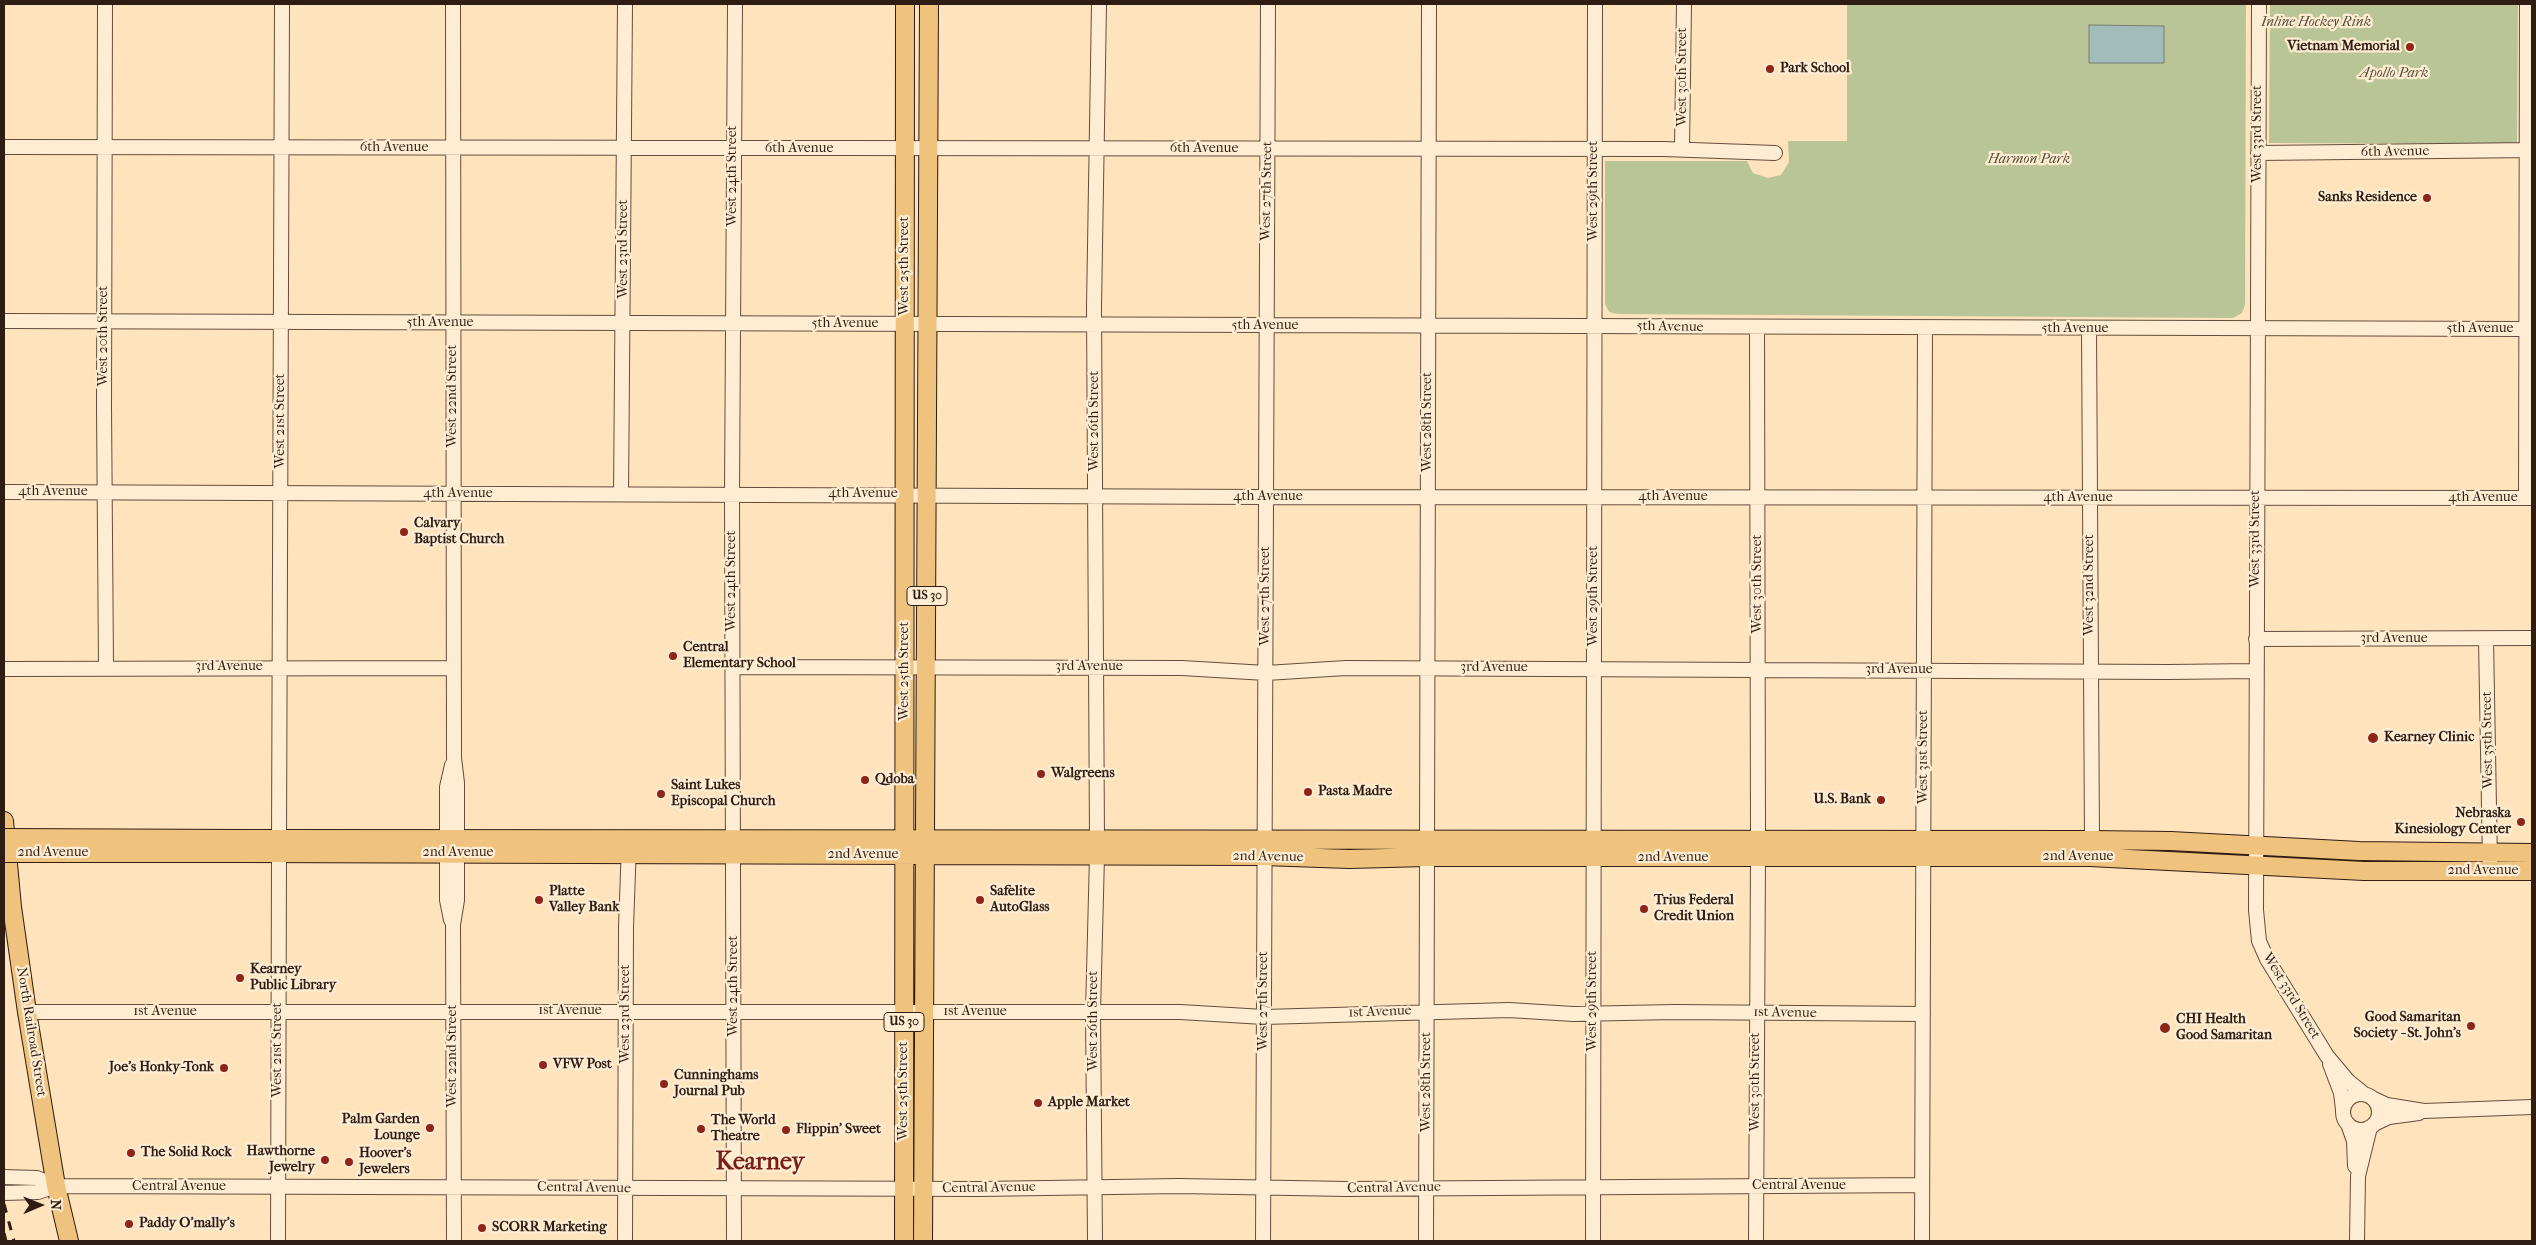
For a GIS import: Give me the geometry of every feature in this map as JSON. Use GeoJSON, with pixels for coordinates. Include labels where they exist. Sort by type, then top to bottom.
{"type":"FeatureCollection","features":[{"type":"Feature","properties":{"kind":"main road","name":"West 25th Street"},"geometry":{"type":"LineString","coordinates":[[904,1189],[906,4]]}},
{"type":"Feature","properties":{"kind":"main road","name":"West 25th Street"},"geometry":{"type":"LineString","coordinates":[[923,1189],[929,4]]}},
{"type":"Feature","properties":{"kind":"main road","name":"North Railroad Street"},"geometry":{"type":"LineString","coordinates":[[4,821],[12,907],[27,1012],[56,1186],[68,1241]]}},
{"type":"Feature","properties":{"kind":"main road","name":"2nd Avenue"},"geometry":{"type":"LineString","coordinates":[[4,838],[242,846]]}},
{"type":"Feature","properties":{"kind":"main road","name":"2nd Avenue"},"geometry":{"type":"LineString","coordinates":[[4,853],[242,846],[1263,848],[1427,839],[2092,840],[2171,841],[2490,862],[2532,871]]}},
{"type":"Feature","properties":{"kind":"main road","name":"2nd Avenue"},"geometry":{"type":"LineString","coordinates":[[1263,848],[1349,859],[1427,857],[2090,857],[2170,859],[2255,866],[2364,871],[2490,862],[2532,854]]}},
{"type":"Feature","properties":{"kind":"main road","name":"US 30"},"geometry":{"type":"LineString","coordinates":[[904,1189],[904,1241]]}},
{"type":"Feature","properties":{"kind":"main road","name":"US 30"},"geometry":{"type":"LineString","coordinates":[[923,1189],[923,1241]]}},
{"type":"Feature","properties":{"kind":"street","name":"West 20th Street"},"geometry":{"type":"LineString","coordinates":[[105,4],[104,492],[106,667]]}},
{"type":"Feature","properties":{"kind":"street","name":"West 21st Street"},"geometry":{"type":"LineString","coordinates":[[278,1241],[282,4]]}},
{"type":"Feature","properties":{"kind":"street","name":"West 22nd Street"},"geometry":{"type":"LineString","coordinates":[[453,4],[454,758],[457,783],[448,910],[453,925],[454,1241]]}},
{"type":"Feature","properties":{"kind":"street","name":"West 23rd Street"},"geometry":{"type":"LineString","coordinates":[[622,494],[625,4]]}},
{"type":"Feature","properties":{"kind":"street","name":"West 24th Street"},"geometry":{"type":"LineString","coordinates":[[734,4],[732,324],[734,1241]]}},
{"type":"Feature","properties":{"kind":"street","name":"West 26th Street"},"geometry":{"type":"LineString","coordinates":[[1095,1241],[1093,1012],[1097,847],[1094,325],[1099,4]]}},
{"type":"Feature","properties":{"kind":"street","name":"West 27th Street"},"geometry":{"type":"LineString","coordinates":[[1263,1241],[1263,848],[1266,673],[1265,326],[1268,4]]}},
{"type":"Feature","properties":{"kind":"street","name":"West 28th Street"},"geometry":{"type":"LineString","coordinates":[[1427,839],[1429,4]]}},
{"type":"Feature","properties":{"kind":"street","name":"West 29th Street"},"geometry":{"type":"LineString","coordinates":[[1593,1241],[1595,4]]}},
{"type":"Feature","properties":{"kind":"street","name":"West 30th Street"},"geometry":{"type":"LineString","coordinates":[[1682,150],[1684,4]]}},
{"type":"Feature","properties":{"kind":"street","name":"West 33rd Street"},"geometry":{"type":"LineString","coordinates":[[2259,4],[2255,846],[2259,941],[2267,960],[2327,1056],[2348,1081],[2369,1097]]}},
{"type":"Feature","properties":{"kind":"street"},"geometry":{"type":"LineString","coordinates":[[2526,4],[2529,150],[2526,329],[2529,498]]}},
{"type":"Feature","properties":{"kind":"street","name":"6th Avenue"},"geometry":{"type":"LineString","coordinates":[[4,147],[1682,150],[1775,153]]}},
{"type":"Feature","properties":{"kind":"street","name":"6th Avenue"},"geometry":{"type":"LineString","coordinates":[[2258,153],[2529,150]]}},
{"type":"Feature","properties":{"kind":"street","name":"5th Avenue"},"geometry":{"type":"LineString","coordinates":[[4,322],[2526,329]]}},
{"type":"Feature","properties":{"kind":"street","name":"West 30th Street"},"geometry":{"type":"LineString","coordinates":[[1757,328],[1758,840]]}},
{"type":"Feature","properties":{"kind":"street","name":"West 31st Street"},"geometry":{"type":"LineString","coordinates":[[1922,1241],[1925,328]]}},
{"type":"Feature","properties":{"kind":"street","name":"West 32nd Street"},"geometry":{"type":"LineString","coordinates":[[2089,329],[2092,840]]}},
{"type":"Feature","properties":{"kind":"street","name":"4th Avenue"},"geometry":{"type":"LineString","coordinates":[[4,492],[905,494],[1266,497],[2529,498]]}},
{"type":"Feature","properties":{"kind":"street","name":"3rd Avenue"},"geometry":{"type":"LineString","coordinates":[[2256,639],[2532,638]]}},
{"type":"Feature","properties":{"kind":"street","name":"West 35th Street"},"geometry":{"type":"LineString","coordinates":[[2486,639],[2490,862]]}},
{"type":"Feature","properties":{"kind":"street","name":"3rd Avenue"},"geometry":{"type":"LineString","coordinates":[[732,666],[1182,668],[1266,673],[1346,668],[2091,672],[2256,671]]}},
{"type":"Feature","properties":{"kind":"street","name":"3rd Avenue"},"geometry":{"type":"LineString","coordinates":[[4,669],[106,667],[454,668]]}},
{"type":"Feature","properties":{"kind":"street","name":"West 23rd Street"},"geometry":{"type":"LineString","coordinates":[[625,1241],[629,847]]}},
{"type":"Feature","properties":{"kind":"street","name":"West 28th Street"},"geometry":{"type":"LineString","coordinates":[[1426,1241],[1427,857]]}},
{"type":"Feature","properties":{"kind":"street","name":"West 30th Street"},"geometry":{"type":"LineString","coordinates":[[1756,1241],[1758,858]]}},
{"type":"Feature","properties":{"kind":"street","name":"1st Avenue"},"geometry":{"type":"LineString","coordinates":[[27,1012],[734,1010],[1180,1012],[1264,1017],[1508,1010],[1593,1014],[1756,1012],[1923,1014]]}},
{"type":"Feature","properties":{"kind":"street","name":"West 33rd Street"},"geometry":{"type":"LineString","coordinates":[[2327,1056],[2341,1093],[2343,1110]]}},
{"type":"Feature","properties":{"kind":"street"},"geometry":{"type":"LineString","coordinates":[[2357,1241],[2358,1176],[2372,1125],[2379,1110],[2369,1097]]}},
{"type":"Feature","properties":{"kind":"street"},"geometry":{"type":"LineString","coordinates":[[2358,1176],[2355,1169],[2354,1141],[2343,1110],[2350,1098],[2369,1097],[2387,1105],[2424,1110],[2532,1107]]}},
{"type":"Feature","properties":{"kind":"street"},"geometry":{"type":"LineString","coordinates":[[2348,1124],[2361,1130],[2389,1117],[2412,1115],[2424,1110]]}},
{"type":"Feature","properties":{"kind":"street","name":"Central Avenue"},"geometry":{"type":"LineString","coordinates":[[4,1177],[37,1178],[56,1186]]}},
{"type":"Feature","properties":{"kind":"street","name":"Central Avenue"},"geometry":{"type":"LineString","coordinates":[[4,1194],[38,1192],[56,1186],[626,1189],[923,1189],[1095,1186],[1263,1189],[1922,1186]]}},
{"type":"Feature","properties":{"kind":"green space","name":"Harmon Park"},"geometry":{"type":"Polygon","coordinates":[[[1847,4],[2246,4],[2245,305],[2242,313],[2233,318],[1618,314],[1609,312],[1605,304],[1605,161],[1747,161],[1753,173],[1768,178],[1781,175],[1789,162],[1788,141],[1847,141],[1847,4]]]}},
{"type":"Feature","properties":{"kind":"green space","name":"Apollo Park"},"geometry":{"type":"Polygon","coordinates":[[[2270,4],[2518,4],[2517,144],[2269,143],[2270,4]]]}},
{"type":"Feature","properties":{"kind":"water"},"geometry":{"type":"Polygon","coordinates":[[[2089,25],[2164,26],[2164,63],[2089,63],[2089,25]]]}},
{"type":"Feature","properties":{"kind":"railway"},"geometry":{"type":"LineString","coordinates":[[4,1204],[14,1241]]}},
{"type":"Feature","properties":{"kind":"railway"},"geometry":{"type":"LineString","coordinates":[[4,1233],[6,1241]]}},
{"type":"Feature","properties":{"kind":"place","name":"Vietnam Memorial"},"geometry":{"type":"Point","coordinates":[2410,47]}},
{"type":"Feature","properties":{"kind":"place","name":"Park School"},"geometry":{"type":"Point","coordinates":[1770,69]}},
{"type":"Feature","properties":{"kind":"place","name":"Sanks Residence"},"geometry":{"type":"Point","coordinates":[2427,198]}},
{"type":"Feature","properties":{"kind":"place","name":"Calvary Baptist Church"},"geometry":{"type":"Point","coordinates":[404,532]}},
{"type":"Feature","properties":{"kind":"place","name":"Central Elementary School"},"geometry":{"type":"Point","coordinates":[673,656]}},
{"type":"Feature","properties":{"kind":"place","name":"Kearney Clinic"},"geometry":{"type":"Point","coordinates":[2373,738]}},
{"type":"Feature","properties":{"kind":"place","name":"Walgreens"},"geometry":{"type":"Point","coordinates":[1041,774]}},
{"type":"Feature","properties":{"kind":"place","name":"Qdoba"},"geometry":{"type":"Point","coordinates":[865,780]}},
{"type":"Feature","properties":{"kind":"place","name":"Pasta Madre"},"geometry":{"type":"Point","coordinates":[1308,792]}},
{"type":"Feature","properties":{"kind":"place","name":"Saint Lukes Episcopal Church"},"geometry":{"type":"Point","coordinates":[661,794]}},
{"type":"Feature","properties":{"kind":"place","name":"U.S. Bank"},"geometry":{"type":"Point","coordinates":[1881,800]}},
{"type":"Feature","properties":{"kind":"place","name":"Nebraska Kinesiology Center"},"geometry":{"type":"Point","coordinates":[2521,822]}},
{"type":"Feature","properties":{"kind":"place","name":"Platte Valley Bank"},"geometry":{"type":"Point","coordinates":[539,900]}},
{"type":"Feature","properties":{"kind":"place","name":"Safelite AutoGlass"},"geometry":{"type":"Point","coordinates":[980,900]}},
{"type":"Feature","properties":{"kind":"place","name":"Trius Federal Credit Union"},"geometry":{"type":"Point","coordinates":[1644,909]}},
{"type":"Feature","properties":{"kind":"place","name":"Kearney Public Library"},"geometry":{"type":"Point","coordinates":[240,978]}},
{"type":"Feature","properties":{"kind":"place","name":"Good Samaritan Society - St. John's"},"geometry":{"type":"Point","coordinates":[2471,1026]}},
{"type":"Feature","properties":{"kind":"place","name":"CHI Health Good Samaritan"},"geometry":{"type":"Point","coordinates":[2165,1028]}},
{"type":"Feature","properties":{"kind":"place","name":"VFW Post"},"geometry":{"type":"Point","coordinates":[543,1065]}},
{"type":"Feature","properties":{"kind":"place","name":"Joe's Honky-Tonk"},"geometry":{"type":"Point","coordinates":[224,1068]}},
{"type":"Feature","properties":{"kind":"place","name":"Cunninghams Journal Pub"},"geometry":{"type":"Point","coordinates":[664,1084]}},
{"type":"Feature","properties":{"kind":"place","name":"Apple Market"},"geometry":{"type":"Point","coordinates":[1038,1103]}},
{"type":"Feature","properties":{"kind":"place","name":"Palm Garden Lounge"},"geometry":{"type":"Point","coordinates":[430,1128]}},
{"type":"Feature","properties":{"kind":"place","name":"The World Theatre"},"geometry":{"type":"Point","coordinates":[701,1129]}},
{"type":"Feature","properties":{"kind":"place","name":"Flippin' Sweet"},"geometry":{"type":"Point","coordinates":[786,1130]}},
{"type":"Feature","properties":{"kind":"place","name":"The Solid Rock"},"geometry":{"type":"Point","coordinates":[131,1153]}},
{"type":"Feature","properties":{"kind":"place","name":"Hawthorne Jewelry"},"geometry":{"type":"Point","coordinates":[325,1160]}},
{"type":"Feature","properties":{"kind":"place","name":"Hoover's Jewelers"},"geometry":{"type":"Point","coordinates":[349,1162]}},
{"type":"Feature","properties":{"kind":"place","name":"Paddy O'mally's"},"geometry":{"type":"Point","coordinates":[129,1224]}},
{"type":"Feature","properties":{"kind":"place","name":"SCORR Marketing"},"geometry":{"type":"Point","coordinates":[482,1228]}},
{"type":"Feature","properties":{"kind":"district","name":"Kearney"},"geometry":{"type":"Point","coordinates":[760,1163]}},
{"type":"Feature","properties":{"kind":"park label","name":"Inline Hockey Rink"},"geometry":{"type":"Point","coordinates":[2316,23]}}]}
